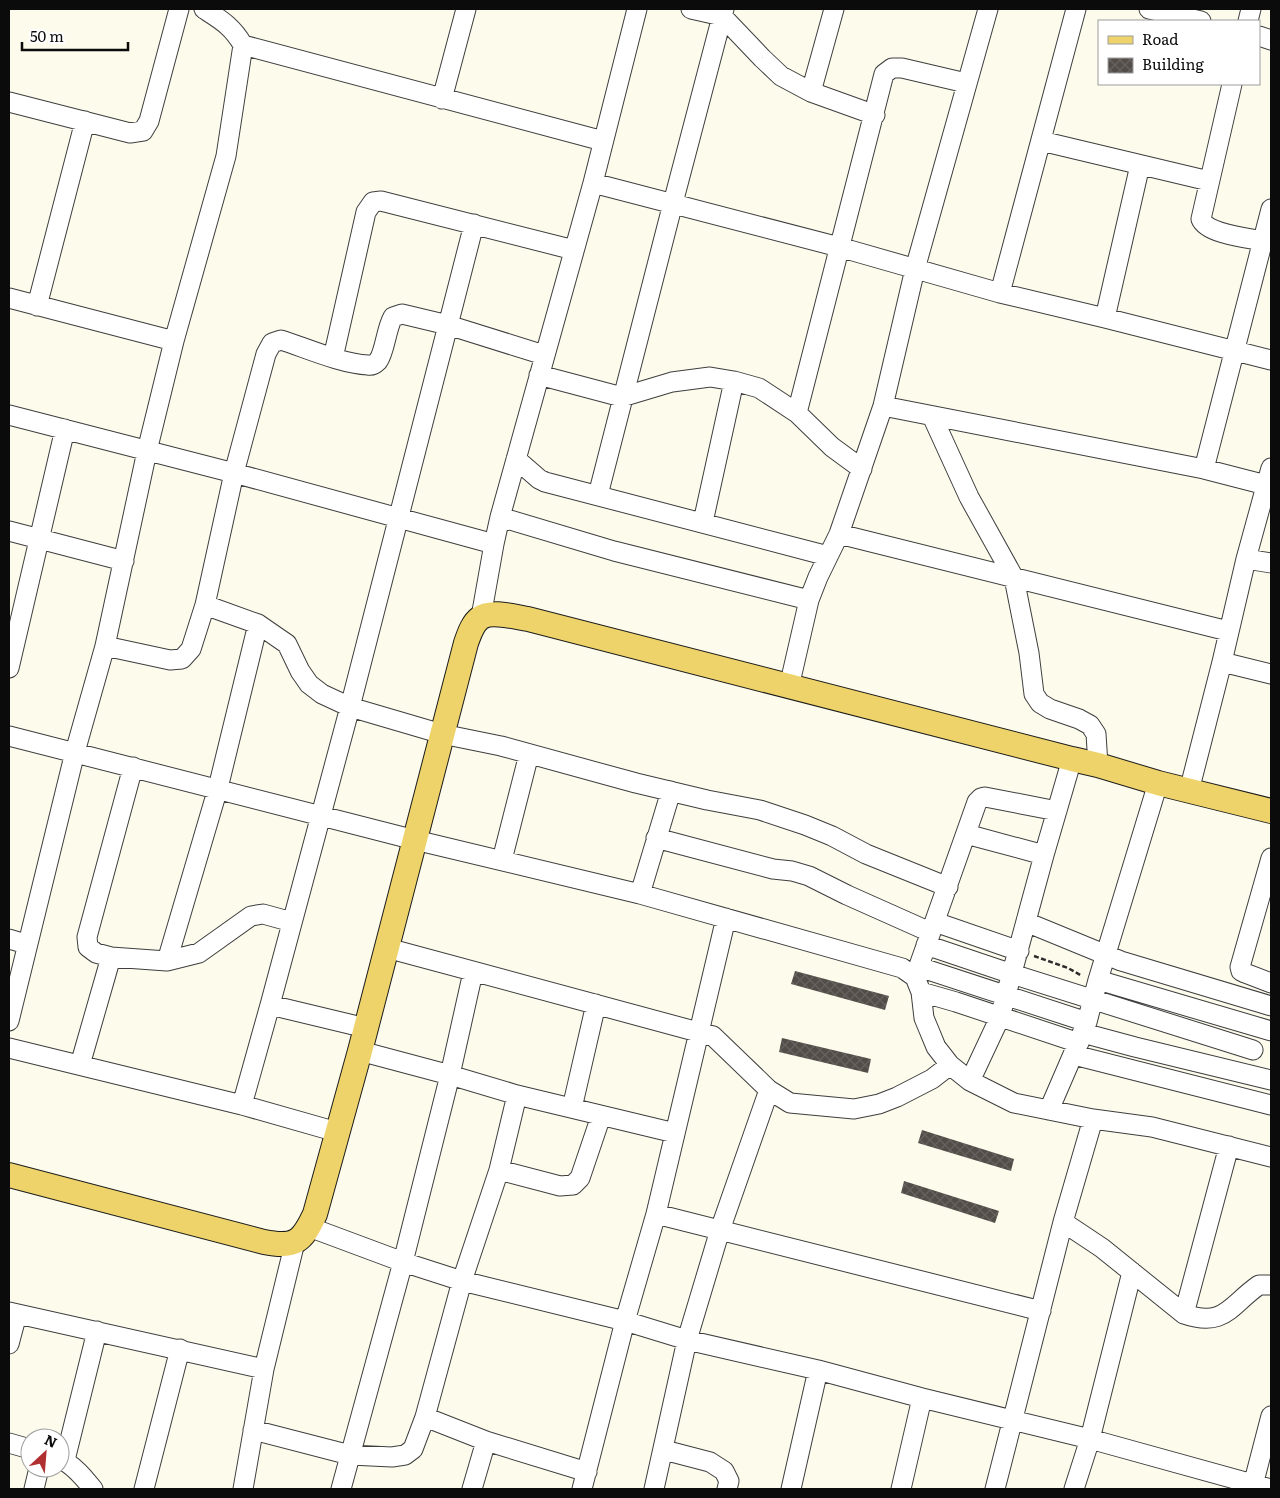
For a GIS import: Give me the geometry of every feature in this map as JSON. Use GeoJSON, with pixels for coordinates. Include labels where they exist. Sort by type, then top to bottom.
{"type":"FeatureCollection","features":[{"type":"Feature","properties":{"kind":"main road"},"geometry":{"type":"LineString","coordinates":[[9,1175],[264,1242],[281,1245],[302,1234],[320,1198],[360,1052],[466,643],[472,627],[480,617],[499,614],[528,619],[1072,759],[1098,764],[1158,783],[1271,811]]}},
{"type":"Feature","properties":{"kind":"street"},"geometry":{"type":"LineString","coordinates":[[9,102],[130,134],[142,130],[149,121],[179,9]]}},
{"type":"Feature","properties":{"kind":"street"},"geometry":{"type":"LineString","coordinates":[[9,1021],[18,942],[105,646],[147,451],[174,341],[226,156],[243,45],[226,22],[204,9]]}},
{"type":"Feature","properties":{"kind":"street"},"geometry":{"type":"LineString","coordinates":[[442,99],[466,9]]}},
{"type":"Feature","properties":{"kind":"street"},"geometry":{"type":"LineString","coordinates":[[480,617],[500,517],[593,182],[637,9]]}},
{"type":"Feature","properties":{"kind":"street"},"geometry":{"type":"LineString","coordinates":[[691,9],[723,13],[762,58],[781,76],[811,92],[875,115]]}},
{"type":"Feature","properties":{"kind":"street"},"geometry":{"type":"LineString","coordinates":[[811,92],[834,9]]}},
{"type":"Feature","properties":{"kind":"street"},"geometry":{"type":"LineString","coordinates":[[789,687],[809,600],[839,534],[882,406],[915,269],[988,9]]}},
{"type":"Feature","properties":{"kind":"street"},"geometry":{"type":"LineString","coordinates":[[1000,293],[1076,9]]}},
{"type":"Feature","properties":{"kind":"street"},"geometry":{"type":"LineString","coordinates":[[1149,9],[1197,20]]}},
{"type":"Feature","properties":{"kind":"street"},"geometry":{"type":"LineString","coordinates":[[598,495],[672,203],[723,13]]}},
{"type":"Feature","properties":{"kind":"street"},"geometry":{"type":"LineString","coordinates":[[243,45],[603,141]]}},
{"type":"Feature","properties":{"kind":"street"},"geometry":{"type":"LineString","coordinates":[[797,413],[884,74],[892,68],[902,68],[966,83]]}},
{"type":"Feature","properties":{"kind":"street"},"geometry":{"type":"LineString","coordinates":[[1232,85],[1209,181],[1202,219],[1203,224],[1211,230],[1263,241]]}},
{"type":"Feature","properties":{"kind":"street"},"geometry":{"type":"LineString","coordinates":[[37,306],[86,122]]}},
{"type":"Feature","properties":{"kind":"street"},"geometry":{"type":"LineString","coordinates":[[1041,141],[1209,181]]}},
{"type":"Feature","properties":{"kind":"street"},"geometry":{"type":"LineString","coordinates":[[1105,318],[1140,165]]}},
{"type":"Feature","properties":{"kind":"street"},"geometry":{"type":"LineString","coordinates":[[593,182],[839,247],[1000,293],[1271,360]]}},
{"type":"Feature","properties":{"kind":"street"},"geometry":{"type":"LineString","coordinates":[[333,358],[366,212],[373,202],[381,201],[574,250]]}},
{"type":"Feature","properties":{"kind":"street"},"geometry":{"type":"LineString","coordinates":[[1204,469],[1271,209]]}},
{"type":"Feature","properties":{"kind":"street"},"geometry":{"type":"LineString","coordinates":[[242,1105],[350,707],[474,224]]}},
{"type":"Feature","properties":{"kind":"street"},"geometry":{"type":"LineString","coordinates":[[9,298],[174,341]]}},
{"type":"Feature","properties":{"kind":"street"},"geometry":{"type":"LineString","coordinates":[[105,646],[170,660],[182,659],[191,649],[205,605],[234,473],[266,354],[272,343],[281,340],[333,358],[369,366],[375,364],[380,358],[388,325],[393,317],[402,314],[448,325],[544,355]]}},
{"type":"Feature","properties":{"kind":"street"},"geometry":{"type":"LineString","coordinates":[[539,376],[622,397],[672,382],[710,377],[759,388],[797,413],[827,443],[862,469]]}},
{"type":"Feature","properties":{"kind":"street"},"geometry":{"type":"LineString","coordinates":[[703,522],[734,381]]}},
{"type":"Feature","properties":{"kind":"street"},"geometry":{"type":"LineString","coordinates":[[882,406],[1204,469],[1269,477],[1246,559],[1189,790]]}},
{"type":"Feature","properties":{"kind":"street"},"geometry":{"type":"LineString","coordinates":[[9,415],[234,473],[494,544]]}},
{"type":"Feature","properties":{"kind":"street"},"geometry":{"type":"LineString","coordinates":[[932,416],[969,497],[1014,578],[1029,653],[1034,694],[1040,703],[1050,709],[1090,725],[1096,734],[1098,764]]}},
{"type":"Feature","properties":{"kind":"street"},"geometry":{"type":"LineString","coordinates":[[9,668],[65,429]]}},
{"type":"Feature","properties":{"kind":"street"},"geometry":{"type":"LineString","coordinates":[[516,459],[545,482],[828,556]]}},
{"type":"Feature","properties":{"kind":"street"},"geometry":{"type":"LineString","coordinates":[[500,517],[614,551],[809,600]]}},
{"type":"Feature","properties":{"kind":"street"},"geometry":{"type":"LineString","coordinates":[[9,531],[124,561]]}},
{"type":"Feature","properties":{"kind":"street"},"geometry":{"type":"LineString","coordinates":[[839,534],[1228,631]]}},
{"type":"Feature","properties":{"kind":"street"},"geometry":{"type":"LineString","coordinates":[[1246,559],[1271,563]]}},
{"type":"Feature","properties":{"kind":"street"},"geometry":{"type":"LineString","coordinates":[[205,605],[258,624],[287,644],[300,671],[309,684],[322,694],[350,707],[442,734],[529,754],[671,791],[760,810],[832,836],[866,854],[948,887]]}},
{"type":"Feature","properties":{"kind":"street"},"geometry":{"type":"LineString","coordinates":[[167,961],[218,788],[258,624]]}},
{"type":"Feature","properties":{"kind":"street"},"geometry":{"type":"LineString","coordinates":[[1222,662],[1271,674]]}},
{"type":"Feature","properties":{"kind":"street"},"geometry":{"type":"LineString","coordinates":[[9,736],[415,840],[640,894],[902,968],[956,1002],[1000,1018],[1271,1080]]}},
{"type":"Feature","properties":{"kind":"street"},"geometry":{"type":"LineString","coordinates":[[502,860],[529,754]]}},
{"type":"Feature","properties":{"kind":"street"},"geometry":{"type":"LineString","coordinates":[[970,1081],[1000,1018],[1072,759]]}},
{"type":"Feature","properties":{"kind":"street"},"geometry":{"type":"LineString","coordinates":[[133,767],[87,937],[88,947],[96,953],[111,957],[167,961],[199,953],[251,916],[263,914],[292,922]]}},
{"type":"Feature","properties":{"kind":"street"},"geometry":{"type":"LineString","coordinates":[[1049,1110],[1081,1038],[1158,783]]}},
{"type":"Feature","properties":{"kind":"street"},"geometry":{"type":"LineString","coordinates":[[640,894],[671,791]]}},
{"type":"Feature","properties":{"kind":"street"},"geometry":{"type":"LineString","coordinates":[[1057,811],[986,797],[980,798],[977,802],[931,933],[918,979],[924,1018],[936,1047],[950,1066],[970,1081],[1014,1103],[1093,1119],[1152,1127],[1271,1157]]}},
{"type":"Feature","properties":{"kind":"street"},"geometry":{"type":"LineString","coordinates":[[966,834],[1044,855]]}},
{"type":"Feature","properties":{"kind":"street"},"geometry":{"type":"LineString","coordinates":[[656,838],[773,870],[792,871],[809,876],[931,933],[1012,974],[1253,1050]]}},
{"type":"Feature","properties":{"kind":"street"},"geometry":{"type":"LineString","coordinates":[[1271,858],[1240,967],[1241,971],[1271,983]]}},
{"type":"Feature","properties":{"kind":"street"},"geometry":{"type":"LineString","coordinates":[[425,1417],[584,1480],[625,1322],[656,1214],[726,918]]}},
{"type":"Feature","properties":{"kind":"street"},"geometry":{"type":"LineString","coordinates":[[1026,922],[1107,954],[1121,962],[1271,1003],[1266,1030],[1253,1050],[1246,1074]]}},
{"type":"Feature","properties":{"kind":"street"},"geometry":{"type":"LineString","coordinates":[[931,933],[1019,951]]}},
{"type":"Feature","properties":{"kind":"street"},"geometry":{"type":"LineString","coordinates":[[387,948],[700,1031],[713,1036],[769,1090],[790,1102],[854,1109],[879,1104],[897,1097],[950,1066]]}},
{"type":"Feature","properties":{"kind":"street"},"geometry":{"type":"LineString","coordinates":[[80,1065],[111,957]]}},
{"type":"Feature","properties":{"kind":"street"},"geometry":{"type":"LineString","coordinates":[[341,1489],[403,1262],[450,1075],[473,972]]}},
{"type":"Feature","properties":{"kind":"street"},"geometry":{"type":"LineString","coordinates":[[918,979],[1006,995],[1081,1038],[1271,1105]]}},
{"type":"Feature","properties":{"kind":"street"},"geometry":{"type":"LineString","coordinates":[[1098,980],[1266,1030]]}},
{"type":"Feature","properties":{"kind":"street"},"geometry":{"type":"LineString","coordinates":[[572,1108],[596,1004]]}},
{"type":"Feature","properties":{"kind":"street"},"geometry":{"type":"LineString","coordinates":[[270,1005],[366,1028]]}},
{"type":"Feature","properties":{"kind":"street"},"geometry":{"type":"LineString","coordinates":[[9,1048],[242,1105],[337,1132]]}},
{"type":"Feature","properties":{"kind":"street"},"geometry":{"type":"LineString","coordinates":[[360,1052],[450,1075],[517,1095],[675,1133]]}},
{"type":"Feature","properties":{"kind":"street"},"geometry":{"type":"LineString","coordinates":[[654,1489],[687,1340],[720,1230],[769,1090]]}},
{"type":"Feature","properties":{"kind":"street"},"geometry":{"type":"LineString","coordinates":[[253,1430],[350,1455],[392,1457],[406,1455],[413,1449],[425,1417],[462,1281],[499,1170],[517,1095]]}},
{"type":"Feature","properties":{"kind":"street"},"geometry":{"type":"LineString","coordinates":[[499,1170],[560,1186],[573,1185],[580,1178],[601,1116]]}},
{"type":"Feature","properties":{"kind":"street"},"geometry":{"type":"LineString","coordinates":[[995,1489],[1063,1222],[1093,1119]]}},
{"type":"Feature","properties":{"kind":"street"},"geometry":{"type":"LineString","coordinates":[[1184,1314],[1228,1146]]}},
{"type":"Feature","properties":{"kind":"street"},"geometry":{"type":"LineString","coordinates":[[656,1214],[1040,1311]]}},
{"type":"Feature","properties":{"kind":"street"},"geometry":{"type":"LineString","coordinates":[[1063,1222],[1102,1248],[1184,1314],[1197,1318],[1213,1318],[1229,1312],[1260,1285],[1271,1286]]}},
{"type":"Feature","properties":{"kind":"street"},"geometry":{"type":"LineString","coordinates":[[243,1489],[264,1369],[302,1234],[403,1262],[462,1281],[625,1322],[687,1340],[818,1370],[922,1398],[1090,1439],[1252,1487],[1271,1489]]}},
{"type":"Feature","properties":{"kind":"street"},"geometry":{"type":"LineString","coordinates":[[1074,1489],[1090,1439],[1132,1272]]}},
{"type":"Feature","properties":{"kind":"street"},"geometry":{"type":"LineString","coordinates":[[9,1344],[13,1313],[264,1369]]}},
{"type":"Feature","properties":{"kind":"street"},"geometry":{"type":"LineString","coordinates":[[70,1430],[97,1331]]}},
{"type":"Feature","properties":{"kind":"street"},"geometry":{"type":"LineString","coordinates":[[144,1489],[180,1349]]}},
{"type":"Feature","properties":{"kind":"street"},"geometry":{"type":"LineString","coordinates":[[791,1489],[818,1370]]}},
{"type":"Feature","properties":{"kind":"street"},"geometry":{"type":"LineString","coordinates":[[902,1489],[922,1398]]}},
{"type":"Feature","properties":{"kind":"street"},"geometry":{"type":"LineString","coordinates":[[1252,1487],[1271,1416]]}},
{"type":"Feature","properties":{"kind":"street"},"geometry":{"type":"LineString","coordinates":[[472,1489],[486,1441]]}},
{"type":"Feature","properties":{"kind":"street"},"geometry":{"type":"LineString","coordinates":[[664,1450],[710,1462],[724,1471],[729,1481],[727,1489]]}},
{"type":"Feature","properties":{"kind":"street"},"geometry":{"type":"LineString","coordinates":[[70,1466],[93,1489]]}},
{"type":"Feature","properties":{"kind":"path"},"geometry":{"type":"LineString","coordinates":[[1019,951],[1098,980]]}},
{"type":"Feature","properties":{"kind":"building"},"geometry":{"type":"Polygon","coordinates":[[[795,971],[889,996],[885,1010],[791,984],[795,971]]]}},
{"type":"Feature","properties":{"kind":"building"},"geometry":{"type":"Polygon","coordinates":[[[782,1038],[871,1059],[868,1073],[779,1052],[782,1038]]]}},
{"type":"Feature","properties":{"kind":"building"},"geometry":{"type":"Polygon","coordinates":[[[922,1130],[1014,1159],[1011,1171],[918,1143],[922,1130]]]}},
{"type":"Feature","properties":{"kind":"building"},"geometry":{"type":"Polygon","coordinates":[[[904,1181],[999,1211],[995,1223],[901,1193],[904,1181]]]}}]}
